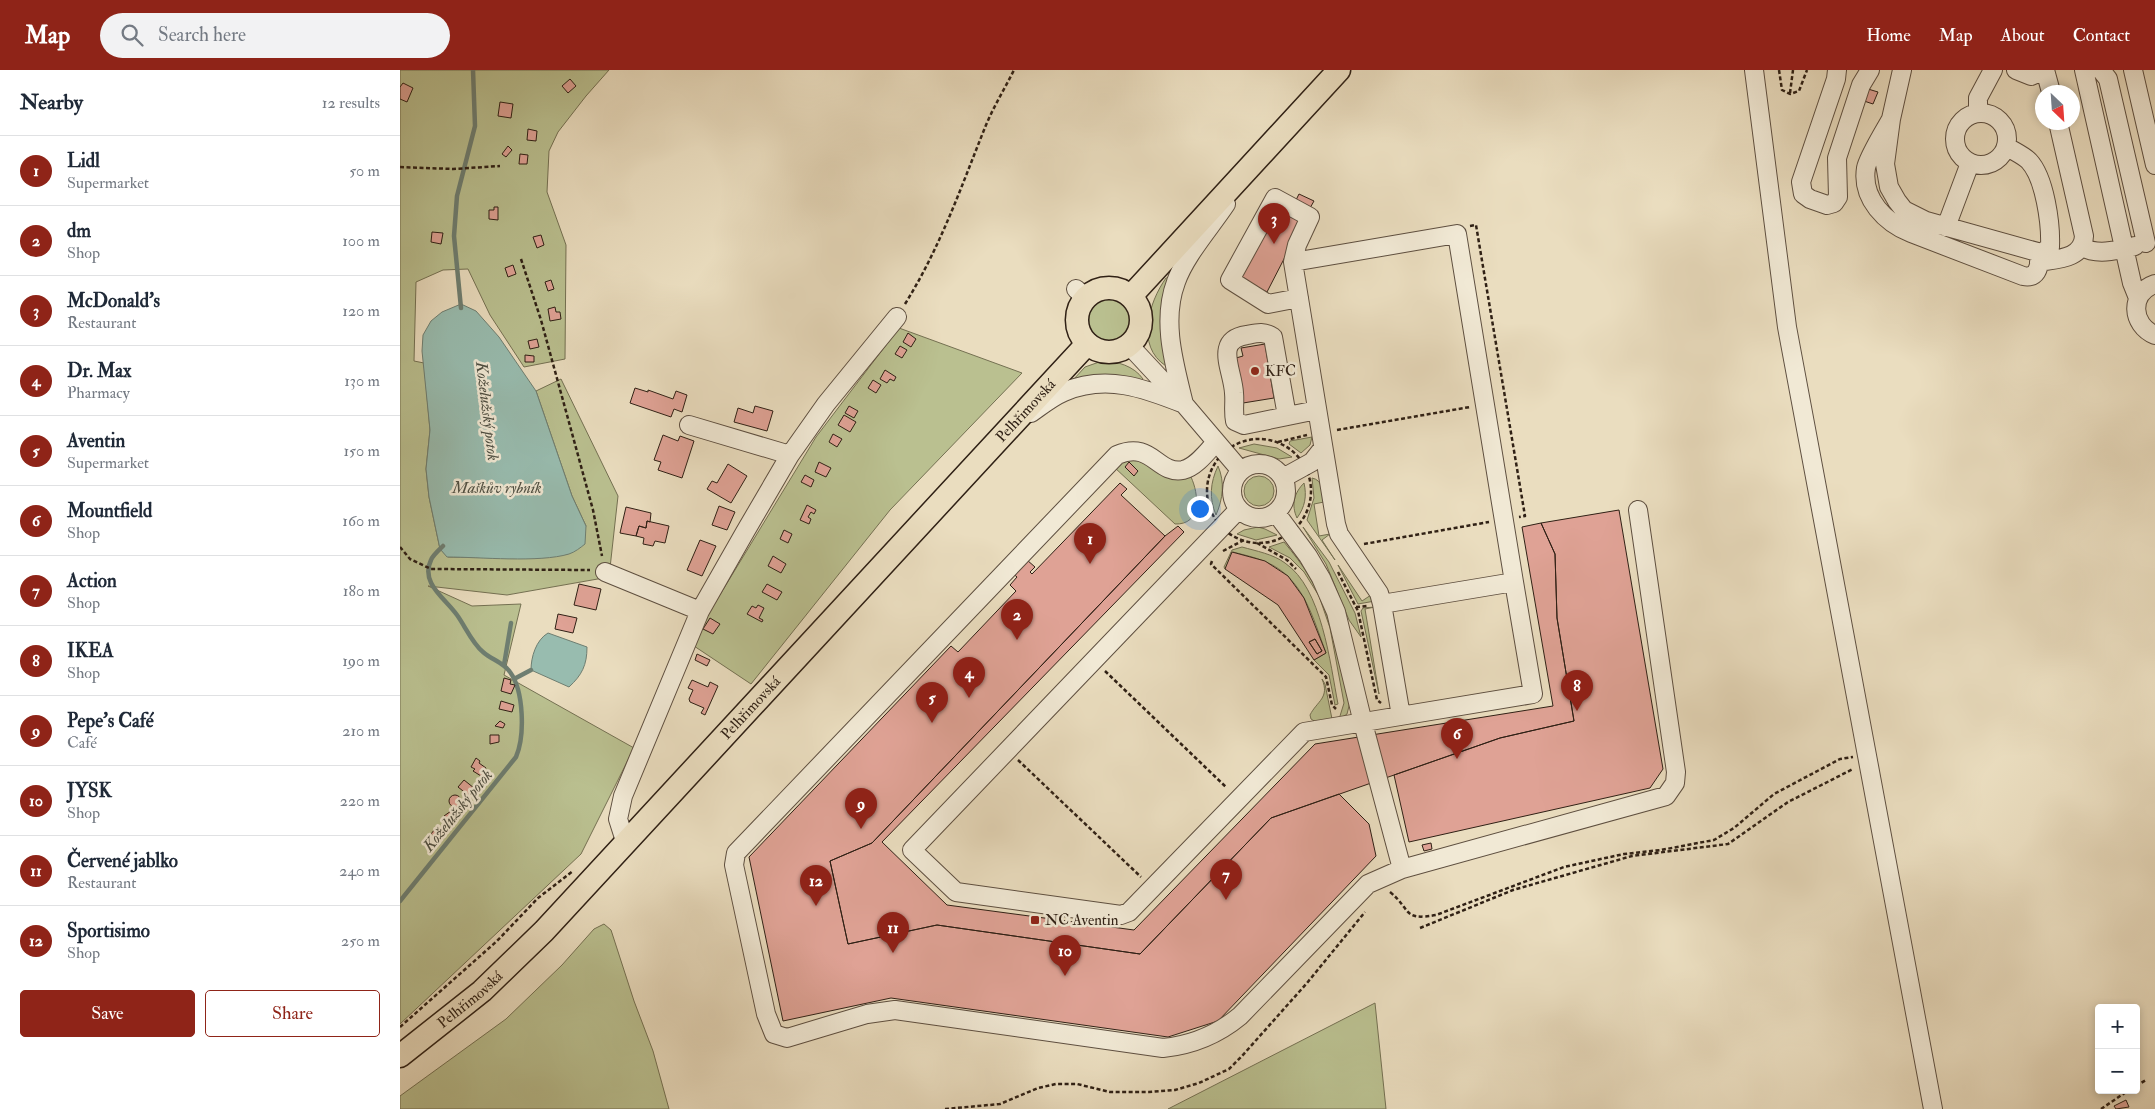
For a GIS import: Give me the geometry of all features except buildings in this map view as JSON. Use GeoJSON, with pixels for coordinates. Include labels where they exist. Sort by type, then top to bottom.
{"type":"FeatureCollection","features":[{"type":"Feature","properties":{"kind":"main road"},"geometry":{"type":"LineString","coordinates":[[1131,296],[1339,70]]}},
{"type":"Feature","properties":{"kind":"main road"},"geometry":{"type":"LineString","coordinates":[[1108,288],[1131,296],[1136,304],[1141,321],[1135,339],[1128,346],[1112,352],[1103,352],[1087,344],[1078,330],[1077,321],[1081,305],[1081,293],[1108,288]]}},
{"type":"Feature","properties":{"kind":"main road","name":"Pelhřimovská"},"geometry":{"type":"LineString","coordinates":[[400,1056],[462,1008],[510,965],[626,844],[1087,344]]}},
{"type":"Feature","properties":{"kind":"street"},"geometry":{"type":"LineString","coordinates":[[1754,70],[1787,327],[1934,1109]]}},
{"type":"Feature","properties":{"kind":"street"},"geometry":{"type":"LineString","coordinates":[[1837,70],[1836,79],[1801,182],[1803,194],[1810,200],[1827,205],[1834,203],[1838,197],[1837,158],[1861,85],[1870,70]]}},
{"type":"Feature","properties":{"kind":"street"},"geometry":{"type":"LineString","coordinates":[[1902,70],[1891,119],[1885,164],[1886,178],[1892,195],[1904,210],[1926,221],[2040,258],[2062,259],[2078,252],[2082,247],[2084,236],[2060,130]]}},
{"type":"Feature","properties":{"kind":"street"},"geometry":{"type":"LineString","coordinates":[[1978,113],[1978,98],[1993,70]]}},
{"type":"Feature","properties":{"kind":"street"},"geometry":{"type":"LineString","coordinates":[[2016,70],[2031,76],[2045,70],[2049,85]]}},
{"type":"Feature","properties":{"kind":"street"},"geometry":{"type":"LineString","coordinates":[[2084,70],[2132,283],[2138,298]]}},
{"type":"Feature","properties":{"kind":"street"},"geometry":{"type":"LineString","coordinates":[[2082,247],[2090,252],[2098,252],[2151,242],[2108,79],[2101,70]]}},
{"type":"Feature","properties":{"kind":"street"},"geometry":{"type":"LineString","coordinates":[[2133,70],[2155,166]]}},
{"type":"Feature","properties":{"kind":"street"},"geometry":{"type":"LineString","coordinates":[[1978,113],[1992,115],[2002,122],[2006,132],[2006,146],[2002,155],[1995,161],[1986,164],[1970,163],[1959,154],[1956,147],[1956,132],[1964,119],[1978,113]]}},
{"type":"Feature","properties":{"kind":"street"},"geometry":{"type":"LineString","coordinates":[[1891,119],[1866,167],[1867,183],[1871,197],[1886,219],[1896,227],[1912,234],[2023,276],[2035,274],[2038,271],[2040,258],[2050,247],[2051,232],[2042,188],[2038,177],[2028,161],[2006,146]]}},
{"type":"Feature","properties":{"kind":"street"},"geometry":{"type":"LineString","coordinates":[[1184,404],[1170,341],[1170,312],[1175,283],[1184,266],[1257,159]]}},
{"type":"Feature","properties":{"kind":"street"},"geometry":{"type":"LineString","coordinates":[[1946,226],[1970,163]]}},
{"type":"Feature","properties":{"kind":"street"},"geometry":{"type":"LineString","coordinates":[[1299,298],[1268,304],[1230,280],[1275,198],[1310,217],[1297,245],[1293,262],[1299,298],[1317,410],[1336,524],[1379,593],[1401,716]]}},
{"type":"Feature","properties":{"kind":"street"},"geometry":{"type":"LineString","coordinates":[[1239,510],[912,850],[956,892],[1120,915],[1136,906],[1304,732],[1337,718],[1363,723],[1532,694],[1457,234],[1293,262]]}},
{"type":"Feature","properties":{"kind":"street"},"geometry":{"type":"LineString","coordinates":[[2155,284],[2145,289],[2138,298],[2136,309],[2139,323],[2148,332],[2155,335]]}},
{"type":"Feature","properties":{"kind":"street"},"geometry":{"type":"LineString","coordinates":[[626,844],[618,819],[623,796],[700,612],[790,455],[826,404],[897,317]]}},
{"type":"Feature","properties":{"kind":"street"},"geometry":{"type":"LineString","coordinates":[[1287,416],[1273,337],[1267,333],[1260,332],[1236,336],[1230,341],[1226,349],[1234,394],[1233,410],[1236,421],[1244,425],[1317,410]]}},
{"type":"Feature","properties":{"kind":"street"},"geometry":{"type":"LineString","coordinates":[[1128,346],[1184,404],[1241,471]]}},
{"type":"Feature","properties":{"kind":"street"},"geometry":{"type":"LineString","coordinates":[[1014,424],[1062,393],[1098,383],[1120,383],[1139,387],[1184,404]]}},
{"type":"Feature","properties":{"kind":"street"},"geometry":{"type":"LineString","coordinates":[[689,426],[790,455]]}},
{"type":"Feature","properties":{"kind":"street"},"geometry":{"type":"LineString","coordinates":[[1283,478],[1312,462],[1322,440]]}},
{"type":"Feature","properties":{"kind":"street"},"geometry":{"type":"LineString","coordinates":[[1220,447],[1184,470],[1170,470],[1144,452],[1132,451],[1117,455],[736,853],[734,865],[769,1025],[774,1034],[787,1038],[867,1014],[895,1010],[1163,1048],[1186,1045],[1226,1028],[1240,1016],[1368,884],[1402,869],[1666,796],[1673,789],[1676,772],[1638,510]]}},
{"type":"Feature","properties":{"kind":"street"},"geometry":{"type":"LineString","coordinates":[[1264,464],[1272,467],[1283,478],[1286,484],[1286,497],[1281,508],[1276,513],[1257,519],[1239,510],[1232,494],[1235,478],[1241,471],[1248,467],[1264,464]]}},
{"type":"Feature","properties":{"kind":"street"},"geometry":{"type":"LineString","coordinates":[[1276,513],[1321,578],[1336,612],[1402,869]]}},
{"type":"Feature","properties":{"kind":"street"},"geometry":{"type":"LineString","coordinates":[[604,572],[700,612]]}},
{"type":"Feature","properties":{"kind":"street"},"geometry":{"type":"LineString","coordinates":[[1382,604],[1514,582]]}},
{"type":"Feature","properties":{"kind":"path"},"geometry":{"type":"LineString","coordinates":[[897,317],[918,283],[950,219],[987,124],[1014,70]]}},
{"type":"Feature","properties":{"kind":"path"},"geometry":{"type":"LineString","coordinates":[[1779,70],[1782,90],[1790,94],[1799,91],[1807,70]]}},
{"type":"Feature","properties":{"kind":"path"},"geometry":{"type":"LineString","coordinates":[[1790,94],[1793,70]]}},
{"type":"Feature","properties":{"kind":"path"},"geometry":{"type":"LineString","coordinates":[[400,166],[478,169],[500,166]]}},
{"type":"Feature","properties":{"kind":"path"},"geometry":{"type":"LineString","coordinates":[[1352,552],[1365,543],[1524,516],[1476,225],[1462,227],[1457,234]]}},
{"type":"Feature","properties":{"kind":"path"},"geometry":{"type":"LineString","coordinates":[[400,547],[410,559],[431,569],[587,570],[604,572],[593,510],[541,320],[521,259]]}},
{"type":"Feature","properties":{"kind":"path"},"geometry":{"type":"LineString","coordinates":[[1278,442],[1290,438],[1322,440],[1506,401]]}},
{"type":"Feature","properties":{"kind":"path"},"geometry":{"type":"LineString","coordinates":[[1256,439],[1278,442],[1289,448],[1305,466],[1310,484],[1309,502],[1302,520],[1290,532],[1274,540],[1256,542],[1244,540],[1223,528],[1210,508],[1207,496],[1210,472],[1220,447],[1256,439]]}},
{"type":"Feature","properties":{"kind":"path"},"geometry":{"type":"LineString","coordinates":[[1218,554],[1244,540]]}},
{"type":"Feature","properties":{"kind":"path"},"geometry":{"type":"LineString","coordinates":[[1256,542],[1286,560],[1301,574]]}},
{"type":"Feature","properties":{"kind":"path"},"geometry":{"type":"LineString","coordinates":[[1213,559],[1210,564],[1326,677],[1337,718]]}},
{"type":"Feature","properties":{"kind":"path"},"geometry":{"type":"LineString","coordinates":[[1095,661],[1239,800]]}},
{"type":"Feature","properties":{"kind":"path"},"geometry":{"type":"LineString","coordinates":[[1337,718],[1341,702]]}},
{"type":"Feature","properties":{"kind":"path"},"geometry":{"type":"LineString","coordinates":[[1008,750],[1153,889]]}},
{"type":"Feature","properties":{"kind":"path"},"geometry":{"type":"LineString","coordinates":[[1384,891],[1394,895],[1412,916],[1419,918],[1436,915],[1564,867],[1624,854],[1662,850],[1714,840],[1734,828],[1774,794],[1794,783],[1840,759],[1868,758]]}},
{"type":"Feature","properties":{"kind":"path"},"geometry":{"type":"LineString","coordinates":[[1420,928],[1513,890],[1632,856],[1728,844],[1788,802],[1868,758]]}},
{"type":"Feature","properties":{"kind":"path"},"geometry":{"type":"LineString","coordinates":[[400,1027],[497,941],[538,898],[575,869]]}},
{"type":"Feature","properties":{"kind":"path"},"geometry":{"type":"LineString","coordinates":[[945,1109],[1000,1104],[1038,1088],[1056,1084],[1077,1084],[1110,1092],[1148,1092],[1175,1090],[1199,1083],[1228,1069],[1242,1056],[1306,984],[1365,911]]}},
{"type":"Feature","properties":{"kind":"path"},"geometry":{"type":"LineString","coordinates":[[2140,1084],[2146,1080]]}},
{"type":"Feature","properties":{"kind":"path"},"geometry":{"type":"LineString","coordinates":[[2101,1109],[2123,1094]]}},
{"type":"Feature","properties":{"kind":"green space"},"geometry":{"type":"Polygon","coordinates":[[[400,70],[609,70],[558,132],[549,151],[547,192],[566,245],[565,359],[524,367],[490,315],[468,269],[443,270],[416,282],[414,361],[424,363],[430,430],[426,469],[429,497],[440,549],[448,557],[522,558],[568,554],[586,526],[572,496],[536,391],[561,379],[618,496],[609,577],[507,595],[428,586],[472,606],[521,604],[504,675],[634,748],[581,854],[400,1024],[400,70]]]}},
{"type":"Feature","properties":{"kind":"green space"},"geometry":{"type":"Polygon","coordinates":[[[1166,278],[1169,278],[1166,366],[1156,357],[1151,347],[1148,336],[1148,324],[1154,299],[1166,278]]]}},
{"type":"Feature","properties":{"kind":"green space"},"geometry":{"type":"Polygon","coordinates":[[[1113,298],[1125,304],[1130,311],[1130,329],[1125,336],[1118,341],[1105,342],[1097,339],[1090,332],[1087,316],[1090,308],[1097,301],[1113,298]]]}},
{"type":"Feature","properties":{"kind":"green space"},"geometry":{"type":"Polygon","coordinates":[[[899,328],[1022,373],[890,510],[751,684],[694,646],[710,611],[816,437],[899,328]]]}},
{"type":"Feature","properties":{"kind":"green space"},"geometry":{"type":"Polygon","coordinates":[[[1102,361],[1125,365],[1143,379],[1073,380],[1085,367],[1102,361]]]}},
{"type":"Feature","properties":{"kind":"green space"},"geometry":{"type":"Polygon","coordinates":[[[1312,437],[1310,445],[1301,453],[1289,444],[1290,441],[1312,437]]]}},
{"type":"Feature","properties":{"kind":"green space"},"geometry":{"type":"Polygon","coordinates":[[[1254,444],[1277,448],[1292,457],[1279,459],[1239,448],[1254,444]]]}},
{"type":"Feature","properties":{"kind":"green space"},"geometry":{"type":"Polygon","coordinates":[[[1133,459],[1183,478],[1191,477],[1197,500],[1194,514],[1190,519],[1184,523],[1175,524],[1114,467],[1119,463],[1133,459]]]}},
{"type":"Feature","properties":{"kind":"green space"},"geometry":{"type":"Polygon","coordinates":[[[1218,466],[1222,478],[1222,490],[1216,515],[1212,503],[1211,490],[1218,466]]]}},
{"type":"Feature","properties":{"kind":"green space"},"geometry":{"type":"Polygon","coordinates":[[[1259,476],[1270,480],[1274,491],[1270,502],[1259,506],[1248,502],[1244,491],[1248,480],[1259,476]]]}},
{"type":"Feature","properties":{"kind":"green space"},"geometry":{"type":"Polygon","coordinates":[[[1312,478],[1316,479],[1322,487],[1324,502],[1314,504],[1319,536],[1330,534],[1322,540],[1335,560],[1307,520],[1314,498],[1312,478]]]}},
{"type":"Feature","properties":{"kind":"green space"},"geometry":{"type":"Polygon","coordinates":[[[1304,483],[1305,501],[1297,518],[1294,499],[1304,483]]]}},
{"type":"Feature","properties":{"kind":"green space"},"geometry":{"type":"Polygon","coordinates":[[[1258,527],[1277,535],[1256,540],[1237,534],[1244,530],[1258,527]]]}},
{"type":"Feature","properties":{"kind":"green space"},"geometry":{"type":"Polygon","coordinates":[[[1303,527],[1329,562],[1355,613],[1361,637],[1349,620],[1326,564],[1303,527]]]}},
{"type":"Feature","properties":{"kind":"green space"},"geometry":{"type":"Polygon","coordinates":[[[1284,542],[1309,576],[1317,591],[1324,606],[1338,654],[1350,702],[1347,714],[1341,718],[1344,703],[1330,628],[1319,596],[1304,572],[1290,558],[1269,547],[1284,542]]]}},
{"type":"Feature","properties":{"kind":"green space"},"geometry":{"type":"Polygon","coordinates":[[[1242,547],[1275,557],[1285,563],[1298,575],[1308,590],[1322,627],[1338,704],[1335,705],[1329,675],[1314,660],[1326,653],[1311,613],[1298,588],[1279,569],[1262,560],[1245,555],[1233,552],[1225,569],[1224,567],[1232,550],[1242,547]]]}},
{"type":"Feature","properties":{"kind":"green space"},"geometry":{"type":"Polygon","coordinates":[[[1338,565],[1362,601],[1371,595],[1375,601],[1358,604],[1338,565]]]}},
{"type":"Feature","properties":{"kind":"green space"},"geometry":{"type":"Polygon","coordinates":[[[1375,607],[1365,609],[1379,694],[1361,611],[1363,608],[1375,607]]]}},
{"type":"Feature","properties":{"kind":"green space"},"geometry":{"type":"Polygon","coordinates":[[[1322,679],[1325,684],[1332,719],[1316,722],[1311,719],[1310,715],[1324,695],[1322,679]]]}},
{"type":"Feature","properties":{"kind":"green space"},"geometry":{"type":"Polygon","coordinates":[[[604,924],[611,930],[634,1001],[653,1051],[669,1109],[400,1109],[400,1096],[506,1019],[562,965],[594,929],[604,924]]]}},
{"type":"Feature","properties":{"kind":"green space"},"geometry":{"type":"Polygon","coordinates":[[[1375,1003],[1386,1109],[1168,1109],[1375,1003]]]}},
{"type":"Feature","properties":{"kind":"water","name":"Maškův rybník"},"geometry":{"type":"Polygon","coordinates":[[[461,304],[476,311],[499,337],[536,391],[572,496],[586,526],[585,544],[571,553],[556,557],[509,559],[447,557],[440,549],[429,497],[426,469],[430,430],[422,351],[423,335],[431,321],[442,312],[461,304]]]}},
{"type":"Feature","properties":{"kind":"water"},"geometry":{"type":"Polygon","coordinates":[[[548,633],[587,647],[583,669],[569,687],[531,670],[535,649],[540,640],[548,633]]]}},
{"type":"Feature","properties":{"kind":"waterway","name":"Koželužský potok"},"geometry":{"type":"LineString","coordinates":[[461,308],[454,236],[457,196],[475,126],[473,70]]}},
{"type":"Feature","properties":{"kind":"waterway","name":"Koželužský potok"},"geometry":{"type":"LineString","coordinates":[[400,901],[516,757],[521,738],[522,714],[515,680],[504,666],[486,655],[479,648],[457,615],[431,583],[428,568],[435,554],[443,546]]}},
{"type":"Feature","properties":{"kind":"waterway"},"geometry":{"type":"LineString","coordinates":[[504,665],[511,623]]}},
{"type":"Feature","properties":{"kind":"waterway"},"geometry":{"type":"LineString","coordinates":[[514,679],[531,670]]}},
{"type":"Feature","properties":{"kind":"place","name":"McDonald's"},"geometry":{"type":"Point","coordinates":[1274,244]}},
{"type":"Feature","properties":{"kind":"place","name":"KFC"},"geometry":{"type":"Point","coordinates":[1255,371]}},
{"type":"Feature","properties":{"kind":"place","name":"Lidl"},"geometry":{"type":"Point","coordinates":[1090,564]}},
{"type":"Feature","properties":{"kind":"place","name":"dm"},"geometry":{"type":"Point","coordinates":[1017,640]}},
{"type":"Feature","properties":{"kind":"place","name":"Dr. Max"},"geometry":{"type":"Point","coordinates":[969,698]}},
{"type":"Feature","properties":{"kind":"place","name":"IKEA"},"geometry":{"type":"Point","coordinates":[1577,711]}},
{"type":"Feature","properties":{"kind":"place","name":"Aventin"},"geometry":{"type":"Point","coordinates":[932,723]}},
{"type":"Feature","properties":{"kind":"place","name":"Mountfield"},"geometry":{"type":"Point","coordinates":[1457,759]}},
{"type":"Feature","properties":{"kind":"place","name":"Pepe's Café"},"geometry":{"type":"Point","coordinates":[861,829]}},
{"type":"Feature","properties":{"kind":"place","name":"Action"},"geometry":{"type":"Point","coordinates":[1226,900]}},
{"type":"Feature","properties":{"kind":"place","name":"Sportisimo"},"geometry":{"type":"Point","coordinates":[816,906]}},
{"type":"Feature","properties":{"kind":"place","name":"NC Aventin"},"geometry":{"type":"Point","coordinates":[1035,920]}},
{"type":"Feature","properties":{"kind":"place","name":"Červené jablko"},"geometry":{"type":"Point","coordinates":[893,953]}},
{"type":"Feature","properties":{"kind":"place","name":"JYSK"},"geometry":{"type":"Point","coordinates":[1065,976]}}]}
